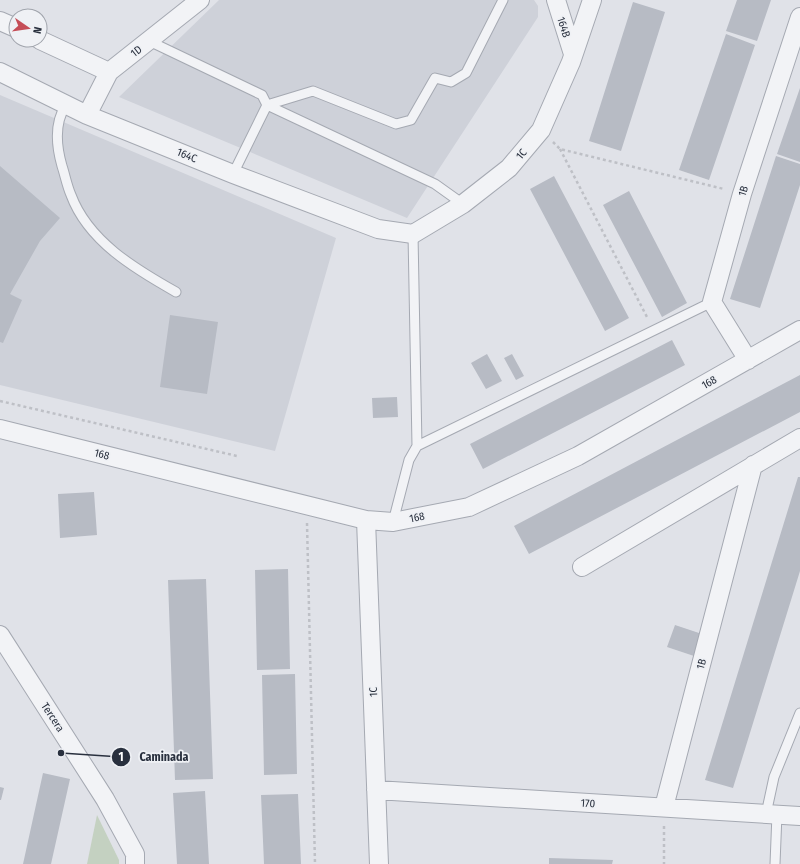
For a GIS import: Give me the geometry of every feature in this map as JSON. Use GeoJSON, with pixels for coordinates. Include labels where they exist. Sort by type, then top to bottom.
{"type":"FeatureCollection","features":[{"type":"Feature","properties":{"kind":"street","name":"1D"},"geometry":{"type":"LineString","coordinates":[[87,115],[109,72],[200,0]]}},
{"type":"Feature","properties":{"kind":"street","name":"164B"},"geometry":{"type":"LineString","coordinates":[[556,0],[573,54]]}},
{"type":"Feature","properties":{"kind":"street","name":"1C"},"geometry":{"type":"LineString","coordinates":[[414,234],[463,204],[509,168],[542,130],[573,54],[592,0]]}},
{"type":"Feature","properties":{"kind":"street","name":"1B"},"geometry":{"type":"LineString","coordinates":[[712,302],[742,194],[800,16]]}},
{"type":"Feature","properties":{"kind":"street"},"geometry":{"type":"LineString","coordinates":[[48,44],[109,72]]}},
{"type":"Feature","properties":{"kind":"street","name":"164C"},"geometry":{"type":"LineString","coordinates":[[0,72],[87,115],[233,174],[378,229],[414,234]]}},
{"type":"Feature","properties":{"kind":"street"},"geometry":{"type":"LineString","coordinates":[[712,302],[748,360]]}},
{"type":"Feature","properties":{"kind":"street","name":"168"},"geometry":{"type":"LineString","coordinates":[[0,429],[366,520],[393,522],[469,507],[578,456],[800,330]]}},
{"type":"Feature","properties":{"kind":"street"},"geometry":{"type":"LineString","coordinates":[[582,567],[800,438]]}},
{"type":"Feature","properties":{"kind":"street","name":"1B"},"geometry":{"type":"LineString","coordinates":[[664,807],[753,465]]}},
{"type":"Feature","properties":{"kind":"street","name":"1C"},"geometry":{"type":"LineString","coordinates":[[366,520],[379,864]]}},
{"type":"Feature","properties":{"kind":"street","name":"Tercera"},"geometry":{"type":"LineString","coordinates":[[0,635],[105,799],[135,854],[135,864]]}},
{"type":"Feature","properties":{"kind":"street","name":"170"},"geometry":{"type":"LineString","coordinates":[[376,790],[800,816]]}},
{"type":"Feature","properties":{"kind":"lane"},"geometry":{"type":"LineString","coordinates":[[233,174],[267,105],[313,90],[396,124],[411,120],[435,78],[451,82],[466,73],[503,0]]}},
{"type":"Feature","properties":{"kind":"lane"},"geometry":{"type":"LineString","coordinates":[[149,41],[262,94],[267,105],[435,184],[463,204]]}},
{"type":"Feature","properties":{"kind":"lane"},"geometry":{"type":"LineString","coordinates":[[66,105],[59,116],[56,140],[61,163],[75,204],[90,226],[118,255],[141,273],[176,292]]}},
{"type":"Feature","properties":{"kind":"lane"},"geometry":{"type":"LineString","coordinates":[[393,522],[409,460],[417,446],[414,234]]}},
{"type":"Feature","properties":{"kind":"lane"},"geometry":{"type":"LineString","coordinates":[[417,446],[712,302]]}},
{"type":"Feature","properties":{"kind":"lane"},"geometry":{"type":"LineString","coordinates":[[775,864],[772,814],[774,777],[800,713]]}},
{"type":"Feature","properties":{"kind":"path"},"geometry":{"type":"LineString","coordinates":[[542,130],[560,149],[654,330]]}},
{"type":"Feature","properties":{"kind":"path"},"geometry":{"type":"LineString","coordinates":[[560,149],[742,194]]}},
{"type":"Feature","properties":{"kind":"path"},"geometry":{"type":"LineString","coordinates":[[0,401],[237,456]]}},
{"type":"Feature","properties":{"kind":"path"},"geometry":{"type":"LineString","coordinates":[[306,504],[315,864]]}},
{"type":"Feature","properties":{"kind":"path"},"geometry":{"type":"LineString","coordinates":[[664,807],[664,864]]}},
{"type":"Feature","properties":{"kind":"shaded area"},"geometry":{"type":"Polygon","coordinates":[[[219,0],[534,0],[538,6],[538,17],[407,218],[119,97],[219,0]]]}},
{"type":"Feature","properties":{"kind":"shaded area"},"geometry":{"type":"Polygon","coordinates":[[[0,95],[336,238],[275,451],[0,385],[0,95]]]}},
{"type":"Feature","properties":{"kind":"green space"},"geometry":{"type":"Polygon","coordinates":[[[97,815],[119,860],[119,864],[87,864],[97,815]]]}},
{"type":"Feature","properties":{"kind":"building"},"geometry":{"type":"Polygon","coordinates":[[[737,0],[771,0],[757,41],[726,31],[737,0]]]}},
{"type":"Feature","properties":{"kind":"building"},"geometry":{"type":"Polygon","coordinates":[[[633,2],[665,12],[621,151],[589,141],[633,2]]]}},
{"type":"Feature","properties":{"kind":"building"},"geometry":{"type":"Polygon","coordinates":[[[726,34],[755,45],[709,180],[679,170],[726,34]]]}},
{"type":"Feature","properties":{"kind":"building"},"geometry":{"type":"Polygon","coordinates":[[[800,88],[800,162],[777,154],[800,88]]]}},
{"type":"Feature","properties":{"kind":"building"},"geometry":{"type":"Polygon","coordinates":[[[776,156],[800,164],[800,185],[760,308],[730,299],[776,156]]]}},
{"type":"Feature","properties":{"kind":"building"},"geometry":{"type":"Polygon","coordinates":[[[0,166],[60,218],[40,241],[10,294],[22,300],[3,343],[0,342],[0,166]]]}},
{"type":"Feature","properties":{"kind":"building"},"geometry":{"type":"Polygon","coordinates":[[[554,176],[629,318],[605,331],[530,189],[554,176]]]}},
{"type":"Feature","properties":{"kind":"building"},"geometry":{"type":"Polygon","coordinates":[[[629,191],[687,303],[662,317],[603,205],[629,191]]]}},
{"type":"Feature","properties":{"kind":"building"},"geometry":{"type":"Polygon","coordinates":[[[170,315],[218,322],[207,394],[160,387],[170,315]]]}},
{"type":"Feature","properties":{"kind":"building"},"geometry":{"type":"Polygon","coordinates":[[[672,340],[685,365],[483,469],[470,444],[672,340]]]}},
{"type":"Feature","properties":{"kind":"building"},"geometry":{"type":"Polygon","coordinates":[[[487,354],[502,381],[486,389],[471,363],[487,354]]]}},
{"type":"Feature","properties":{"kind":"building"},"geometry":{"type":"Polygon","coordinates":[[[512,354],[524,376],[516,380],[504,358],[512,354]]]}},
{"type":"Feature","properties":{"kind":"building"},"geometry":{"type":"Polygon","coordinates":[[[800,375],[800,412],[529,554],[514,526],[800,375]]]}},
{"type":"Feature","properties":{"kind":"building"},"geometry":{"type":"Polygon","coordinates":[[[397,397],[398,417],[373,418],[372,398],[397,397]]]}},
{"type":"Feature","properties":{"kind":"building"},"geometry":{"type":"Polygon","coordinates":[[[798,477],[800,477],[800,571],[733,788],[705,780],[798,477]]]}},
{"type":"Feature","properties":{"kind":"building"},"geometry":{"type":"Polygon","coordinates":[[[94,492],[97,535],[60,538],[58,494],[94,492]]]}},
{"type":"Feature","properties":{"kind":"building"},"geometry":{"type":"Polygon","coordinates":[[[288,569],[290,669],[257,670],[255,570],[288,569]]]}},
{"type":"Feature","properties":{"kind":"building"},"geometry":{"type":"Polygon","coordinates":[[[206,579],[213,779],[175,780],[168,580],[206,579]]]}},
{"type":"Feature","properties":{"kind":"building"},"geometry":{"type":"Polygon","coordinates":[[[675,625],[702,634],[694,656],[667,647],[675,625]]]}},
{"type":"Feature","properties":{"kind":"building"},"geometry":{"type":"Polygon","coordinates":[[[295,674],[297,774],[264,775],[262,675],[295,674]]]}},
{"type":"Feature","properties":{"kind":"building"},"geometry":{"type":"Polygon","coordinates":[[[43,773],[70,779],[51,864],[23,864],[43,773]]]}},
{"type":"Feature","properties":{"kind":"building"},"geometry":{"type":"Polygon","coordinates":[[[0,787],[4,788],[1,800],[0,800],[0,787]]]}},
{"type":"Feature","properties":{"kind":"building"},"geometry":{"type":"Polygon","coordinates":[[[205,791],[209,864],[177,864],[173,793],[205,791]]]}},
{"type":"Feature","properties":{"kind":"building"},"geometry":{"type":"Polygon","coordinates":[[[298,794],[301,864],[264,864],[261,795],[298,794]]]}},
{"type":"Feature","properties":{"kind":"building"},"geometry":{"type":"Polygon","coordinates":[[[549,858],[613,860],[612,864],[549,864],[549,858]]]}},
{"type":"Feature","properties":{"kind":"place","name":"Caminada"},"geometry":{"type":"Point","coordinates":[61,753]}}]}
